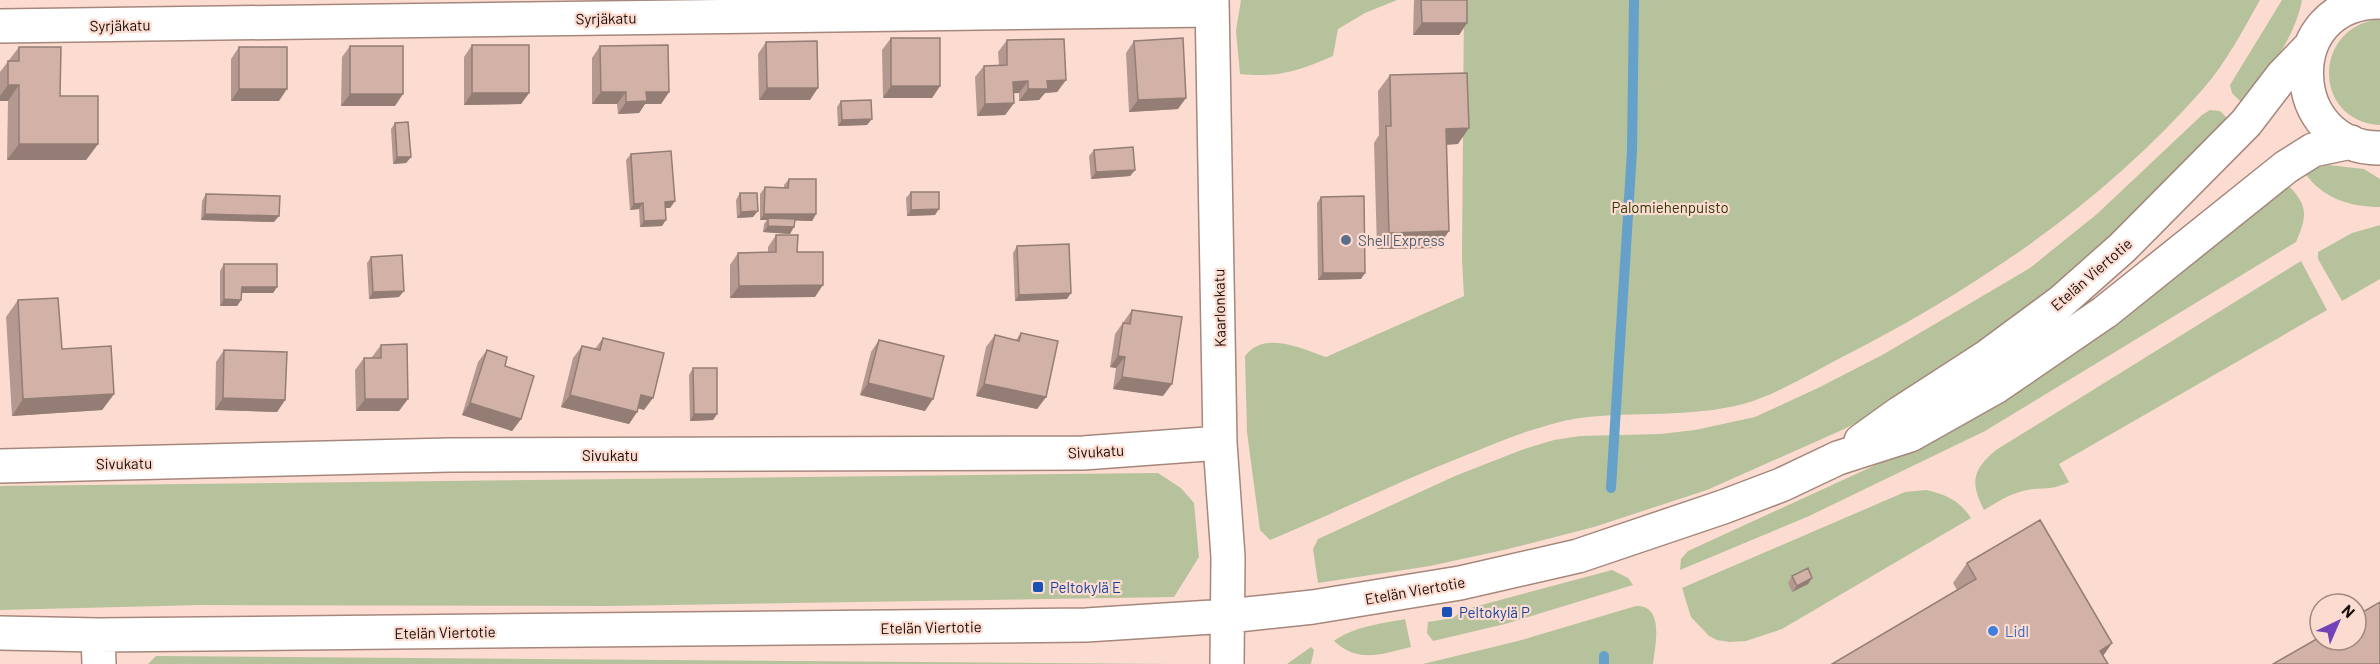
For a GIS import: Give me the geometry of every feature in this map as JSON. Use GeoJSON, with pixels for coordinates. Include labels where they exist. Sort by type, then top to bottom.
{"type":"FeatureCollection","features":[{"type":"Feature","properties":{"kind":"street","name":"Etelän Viertotie"},"geometry":{"type":"LineString","coordinates":[[1838,458],[1900,413],[1988,356],[2061,302],[2122,248],[2246,123],[2318,25],[2354,6],[2380,2]]}},
{"type":"Feature","properties":{"kind":"street","name":"Syrjäkatu"},"geometry":{"type":"LineString","coordinates":[[0,26],[1212,5]]}},
{"type":"Feature","properties":{"kind":"street","name":"Kaarlonkatu"},"geometry":{"type":"LineString","coordinates":[[1212,5],[1220,443],[1228,557],[1227,664]]}},
{"type":"Feature","properties":{"kind":"street"},"geometry":{"type":"LineString","coordinates":[[2318,25],[2305,76],[2309,97],[2318,115],[2331,131],[2373,146]]}},
{"type":"Feature","properties":{"kind":"street","name":"Etelän Viertotie"},"geometry":{"type":"LineString","coordinates":[[0,633],[99,650],[1086,625],[1228,616],[1313,607],[1449,585],[1578,556],[1723,507],[1781,485],[1838,458],[1910,435],[1997,386],[2105,312],[2286,167],[2313,150],[2373,146]]}},
{"type":"Feature","properties":{"kind":"street","name":"Sivukatu"},"geometry":{"type":"LineString","coordinates":[[0,466],[449,455],[1083,453],[1220,443]]}},
{"type":"Feature","properties":{"kind":"green space"},"geometry":{"type":"Polygon","coordinates":[[[1241,0],[1397,0],[1365,13],[1338,29],[1333,56],[1288,72],[1253,75],[1240,74],[1236,31],[1241,0]]]}},
{"type":"Feature","properties":{"kind":"green space","name":"Palomiehenpuisto"},"geometry":{"type":"Polygon","coordinates":[[[1464,0],[2260,0],[2234,46],[2203,89],[2126,167],[2084,203],[1996,268],[1902,325],[1799,380],[1756,400],[1702,411],[1601,416],[1548,425],[1444,464],[1270,540],[1260,530],[1247,432],[1245,356],[1253,348],[1273,343],[1295,346],[1326,357],[1464,296],[1462,260],[1464,0]]]}},
{"type":"Feature","properties":{"kind":"green space"},"geometry":{"type":"Polygon","coordinates":[[[2282,0],[2302,0],[2293,28],[2279,55],[2243,104],[2232,93],[2230,85],[2282,0]]]}},
{"type":"Feature","properties":{"kind":"green space"},"geometry":{"type":"Polygon","coordinates":[[[2380,19],[2380,125],[2358,120],[2342,108],[2332,92],[2329,74],[2332,55],[2341,39],[2357,26],[2380,19]]]}},
{"type":"Feature","properties":{"kind":"green space"},"geometry":{"type":"Polygon","coordinates":[[[2210,110],[2220,111],[2231,122],[2049,296],[1907,397],[1842,430],[1707,490],[1594,527],[1430,566],[1318,583],[1313,549],[1318,539],[1455,476],[1554,440],[1580,436],[1660,434],[1695,430],[1755,417],[1884,354],[2030,268],[2097,214],[2210,110]]]}},
{"type":"Feature","properties":{"kind":"green space"},"geometry":{"type":"Polygon","coordinates":[[[2328,165],[2364,169],[2380,179],[2380,207],[2348,203],[2328,195],[2305,173],[2328,165]]]}},
{"type":"Feature","properties":{"kind":"green space"},"geometry":{"type":"Polygon","coordinates":[[[2284,181],[2297,196],[2304,209],[2303,223],[2296,242],[1985,431],[1807,517],[1680,570],[1681,559],[1688,551],[1891,458],[1974,413],[2284,181]]]}},
{"type":"Feature","properties":{"kind":"green space"},"geometry":{"type":"Polygon","coordinates":[[[2380,225],[2380,279],[2342,301],[2318,259],[2318,252],[2352,233],[2380,225]]]}},
{"type":"Feature","properties":{"kind":"green space"},"geometry":{"type":"Polygon","coordinates":[[[2301,261],[2327,310],[2059,464],[2069,482],[2056,487],[2018,492],[1984,510],[1975,484],[1976,477],[1982,464],[1996,450],[2301,261]]]}},
{"type":"Feature","properties":{"kind":"green space"},"geometry":{"type":"Polygon","coordinates":[[[1158,473],[1181,488],[1194,503],[1199,557],[1174,597],[609,606],[201,605],[0,610],[0,486],[1158,473]]]}},
{"type":"Feature","properties":{"kind":"green space"},"geometry":{"type":"Polygon","coordinates":[[[1926,490],[1952,499],[1971,518],[1782,629],[1746,641],[1730,642],[1709,636],[1691,617],[1682,588],[1905,492],[1926,490]]]}},
{"type":"Feature","properties":{"kind":"green space"},"geometry":{"type":"Polygon","coordinates":[[[1612,570],[1628,578],[1633,585],[1505,624],[1433,641],[1427,633],[1428,622],[1453,618],[1463,610],[1612,570]]]}},
{"type":"Feature","properties":{"kind":"green space"},"geometry":{"type":"Polygon","coordinates":[[[1636,606],[1645,607],[1655,619],[1653,664],[1423,664],[1518,641],[1636,606]]]}},
{"type":"Feature","properties":{"kind":"green space"},"geometry":{"type":"Polygon","coordinates":[[[1405,619],[1411,647],[1380,654],[1361,655],[1352,653],[1334,641],[1359,629],[1405,619]]]}},
{"type":"Feature","properties":{"kind":"green space"},"geometry":{"type":"Polygon","coordinates":[[[1311,647],[1314,650],[1311,664],[1287,664],[1311,647]]]}},
{"type":"Feature","properties":{"kind":"green space"},"geometry":{"type":"Polygon","coordinates":[[[156,656],[1172,664],[148,664],[156,656]]]}},
{"type":"Feature","properties":{"kind":"building"},"geometry":{"type":"Polygon","coordinates":[[[1421,0],[1467,0],[1467,23],[1422,23],[1421,0]]]}},
{"type":"Feature","properties":{"kind":"building"},"geometry":{"type":"Polygon","coordinates":[[[891,38],[940,38],[940,86],[891,86],[891,38]]]}},
{"type":"Feature","properties":{"kind":"building"},"geometry":{"type":"Polygon","coordinates":[[[1183,38],[1186,98],[1138,100],[1134,41],[1183,38]]]}},
{"type":"Feature","properties":{"kind":"building"},"geometry":{"type":"Polygon","coordinates":[[[1064,39],[1066,80],[1047,81],[1048,89],[1028,89],[1028,81],[1013,82],[1014,103],[985,104],[984,66],[1007,65],[1007,40],[1064,39]]]}},
{"type":"Feature","properties":{"kind":"building"},"geometry":{"type":"Polygon","coordinates":[[[817,41],[818,88],[767,88],[766,42],[817,41]]]}},
{"type":"Feature","properties":{"kind":"building"},"geometry":{"type":"Polygon","coordinates":[[[472,45],[529,45],[529,93],[472,93],[472,45]]]}},
{"type":"Feature","properties":{"kind":"building"},"geometry":{"type":"Polygon","coordinates":[[[668,45],[669,92],[646,92],[647,101],[626,102],[626,92],[601,92],[600,46],[668,45]]]}},
{"type":"Feature","properties":{"kind":"building"},"geometry":{"type":"Polygon","coordinates":[[[350,46],[403,46],[403,94],[350,94],[350,46]]]}},
{"type":"Feature","properties":{"kind":"building"},"geometry":{"type":"Polygon","coordinates":[[[19,47],[61,47],[60,96],[98,96],[98,144],[19,144],[19,85],[8,85],[8,61],[19,61],[19,47]]]}},
{"type":"Feature","properties":{"kind":"building"},"geometry":{"type":"Polygon","coordinates":[[[239,47],[287,47],[287,89],[239,89],[239,47]]]}},
{"type":"Feature","properties":{"kind":"building"},"geometry":{"type":"Polygon","coordinates":[[[1467,73],[1469,128],[1446,129],[1449,231],[1389,233],[1386,126],[1391,126],[1390,75],[1467,73]]]}},
{"type":"Feature","properties":{"kind":"building"},"geometry":{"type":"Polygon","coordinates":[[[871,100],[872,119],[842,120],[841,101],[871,100]]]}},
{"type":"Feature","properties":{"kind":"building"},"geometry":{"type":"Polygon","coordinates":[[[408,122],[411,157],[397,157],[395,123],[408,122]]]}},
{"type":"Feature","properties":{"kind":"building"},"geometry":{"type":"Polygon","coordinates":[[[1133,147],[1135,170],[1096,172],[1094,150],[1133,147]]]}},
{"type":"Feature","properties":{"kind":"building"},"geometry":{"type":"Polygon","coordinates":[[[671,151],[675,201],[665,202],[666,220],[644,221],[643,203],[634,204],[631,154],[671,151]]]}},
{"type":"Feature","properties":{"kind":"building"},"geometry":{"type":"Polygon","coordinates":[[[789,179],[816,179],[816,214],[764,214],[765,187],[788,188],[789,179]]]}},
{"type":"Feature","properties":{"kind":"building"},"geometry":{"type":"Polygon","coordinates":[[[911,192],[939,192],[939,209],[911,210],[911,192]]]}},
{"type":"Feature","properties":{"kind":"building"},"geometry":{"type":"Polygon","coordinates":[[[740,193],[757,193],[758,211],[741,212],[740,193]]]}},
{"type":"Feature","properties":{"kind":"building"},"geometry":{"type":"Polygon","coordinates":[[[206,194],[280,196],[279,216],[205,214],[206,194]]]}},
{"type":"Feature","properties":{"kind":"building"},"geometry":{"type":"Polygon","coordinates":[[[1364,196],[1365,273],[1323,273],[1321,197],[1364,196]]]}},
{"type":"Feature","properties":{"kind":"building"},"geometry":{"type":"Polygon","coordinates":[[[768,218],[795,219],[794,227],[768,226],[768,218]]]}},
{"type":"Feature","properties":{"kind":"building"},"geometry":{"type":"Polygon","coordinates":[[[776,235],[798,235],[797,252],[823,252],[823,285],[739,286],[738,253],[776,252],[776,235]]]}},
{"type":"Feature","properties":{"kind":"building"},"geometry":{"type":"Polygon","coordinates":[[[1069,244],[1071,293],[1019,295],[1017,246],[1069,244]]]}},
{"type":"Feature","properties":{"kind":"building"},"geometry":{"type":"Polygon","coordinates":[[[402,255],[404,291],[373,292],[371,257],[402,255]]]}},
{"type":"Feature","properties":{"kind":"building"},"geometry":{"type":"Polygon","coordinates":[[[224,264],[277,264],[277,287],[242,287],[241,300],[224,299],[224,264]]]}},
{"type":"Feature","properties":{"kind":"building"},"geometry":{"type":"Polygon","coordinates":[[[58,298],[62,349],[111,346],[114,394],[23,399],[18,300],[58,298]]]}},
{"type":"Feature","properties":{"kind":"building"},"geometry":{"type":"Polygon","coordinates":[[[1132,310],[1182,317],[1172,384],[1122,377],[1125,357],[1118,356],[1123,323],[1130,324],[1132,310]]]}},
{"type":"Feature","properties":{"kind":"building"},"geometry":{"type":"Polygon","coordinates":[[[1021,333],[1058,341],[1046,397],[984,384],[995,335],[1019,341],[1021,333]]]}},
{"type":"Feature","properties":{"kind":"building"},"geometry":{"type":"Polygon","coordinates":[[[603,338],[664,353],[653,398],[641,395],[637,412],[570,395],[582,346],[600,350],[603,338]]]}},
{"type":"Feature","properties":{"kind":"building"},"geometry":{"type":"Polygon","coordinates":[[[879,340],[944,356],[933,399],[868,383],[879,340]]]}},
{"type":"Feature","properties":{"kind":"building"},"geometry":{"type":"Polygon","coordinates":[[[407,344],[408,399],[365,399],[364,358],[381,358],[381,345],[407,344]]]}},
{"type":"Feature","properties":{"kind":"building"},"geometry":{"type":"Polygon","coordinates":[[[224,350],[287,352],[285,400],[223,398],[224,350]]]}},
{"type":"Feature","properties":{"kind":"building"},"geometry":{"type":"Polygon","coordinates":[[[487,350],[507,357],[505,366],[534,376],[521,419],[470,403],[487,350]]]}},
{"type":"Feature","properties":{"kind":"building"},"geometry":{"type":"Polygon","coordinates":[[[693,368],[717,368],[717,414],[694,414],[693,368]]]}},
{"type":"Feature","properties":{"kind":"building","name":"Lidl"},"geometry":{"type":"Polygon","coordinates":[[[2040,520],[2112,643],[2100,651],[2108,664],[1832,664],[1976,579],[1967,563],[2040,520]]]}},
{"type":"Feature","properties":{"kind":"building"},"geometry":{"type":"Polygon","coordinates":[[[1808,568],[1812,578],[1797,586],[1792,576],[1808,568]]]}},
{"type":"Feature","properties":{"kind":"building"},"geometry":{"type":"Polygon","coordinates":[[[2380,602],[2380,664],[2273,664],[2308,644],[2308,652],[2368,652],[2368,609],[2380,602]]]}},
{"type":"Feature","properties":{"kind":"waterway"},"geometry":{"type":"LineString","coordinates":[[1611,488],[1632,151],[1634,0]]}},
{"type":"Feature","properties":{"kind":"waterway"},"geometry":{"type":"LineString","coordinates":[[1604,656],[1604,664]]}},
{"type":"Feature","properties":{"kind":"place","name":"Shell Express"},"geometry":{"type":"Point","coordinates":[1346,240]}},
{"type":"Feature","properties":{"kind":"place","name":"Peltokylä E"},"geometry":{"type":"Point","coordinates":[1038,587]}},
{"type":"Feature","properties":{"kind":"place","name":"Peltokylä P"},"geometry":{"type":"Point","coordinates":[1447,612]}},
{"type":"Feature","properties":{"kind":"place","name":"Lidl"},"geometry":{"type":"Point","coordinates":[1993,631]}}]}
